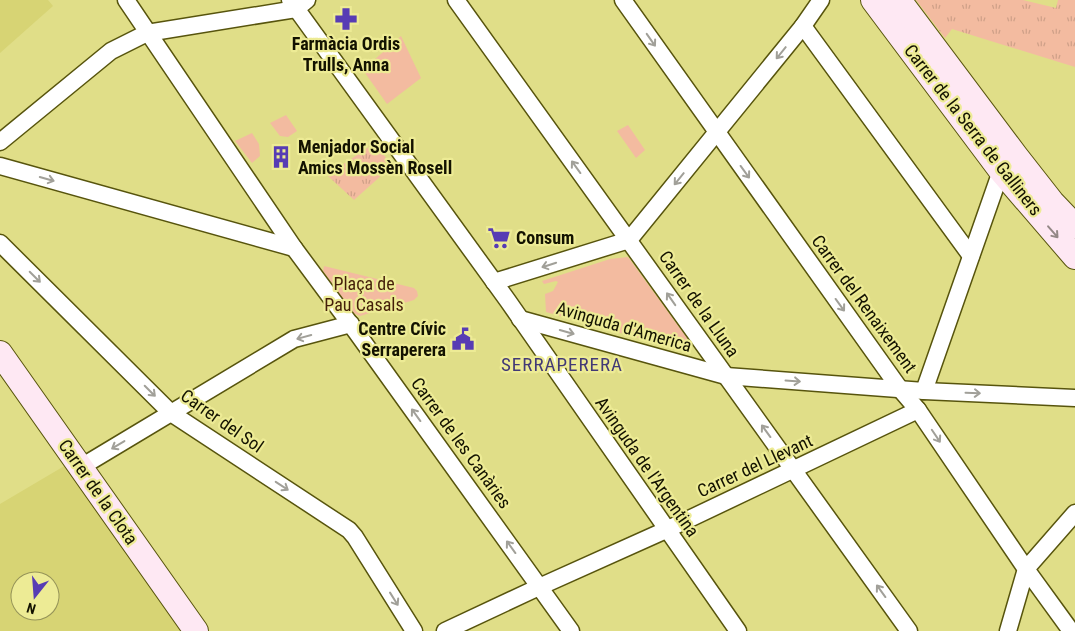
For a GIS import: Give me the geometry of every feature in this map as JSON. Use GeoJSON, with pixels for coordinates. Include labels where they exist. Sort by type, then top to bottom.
{"type":"FeatureCollection","features":[{"type":"Feature","properties":{"kind":"street","name":"Carrer de les Canàries"},"geometry":{"type":"LineString","coordinates":[[126,0],[147,33],[301,247],[351,324],[571,631]]}},
{"type":"Feature","properties":{"kind":"street","name":"Carrer de la Lluna"},"geometry":{"type":"LineString","coordinates":[[456,0],[910,631]]}},
{"type":"Feature","properties":{"kind":"street","name":"Carrer del Renaixement"},"geometry":{"type":"LineString","coordinates":[[623,0],[900,389],[918,410],[1026,569],[1071,631]]}},
{"type":"Feature","properties":{"kind":"street"},"geometry":{"type":"LineString","coordinates":[[494,282],[629,240],[803,26],[821,0]]}},
{"type":"Feature","properties":{"kind":"street","name":"Carrer de la Serra de Galliners"},"geometry":{"type":"LineString","coordinates":[[873,0],[1009,164],[1052,202],[1075,226]]}},
{"type":"Feature","properties":{"kind":"street","name":"Carrer de la Serra de Galliners"},"geometry":{"type":"LineString","coordinates":[[898,0],[1075,258]]}},
{"type":"Feature","properties":{"kind":"street"},"geometry":{"type":"LineString","coordinates":[[0,142],[112,51],[147,33],[298,3]]}},
{"type":"Feature","properties":{"kind":"street","name":"Avinguda de l'Argentina"},"geometry":{"type":"LineString","coordinates":[[298,3],[738,631]]}},
{"type":"Feature","properties":{"kind":"street"},"geometry":{"type":"LineString","coordinates":[[803,26],[970,256]]}},
{"type":"Feature","properties":{"kind":"street"},"geometry":{"type":"LineString","coordinates":[[924,392],[970,256],[1009,164]]}},
{"type":"Feature","properties":{"kind":"street"},"geometry":{"type":"LineString","coordinates":[[0,166],[301,247]]}},
{"type":"Feature","properties":{"kind":"street","name":"Carrer del Sol"},"geometry":{"type":"LineString","coordinates":[[0,243],[172,413],[349,530],[414,631]]}},
{"type":"Feature","properties":{"kind":"street","name":"Avinguda d'America"},"geometry":{"type":"LineString","coordinates":[[520,318],[726,376],[924,392],[1075,398]]}},
{"type":"Feature","properties":{"kind":"street"},"geometry":{"type":"LineString","coordinates":[[81,467],[294,339],[351,324]]}},
{"type":"Feature","properties":{"kind":"street","name":"Carrer de la Clota"},"geometry":{"type":"LineString","coordinates":[[0,353],[196,631]]}},
{"type":"Feature","properties":{"kind":"street","name":"Carrer del Llevant"},"geometry":{"type":"LineString","coordinates":[[445,631],[666,530],[918,410]]}},
{"type":"Feature","properties":{"kind":"street"},"geometry":{"type":"LineString","coordinates":[[1008,631],[1026,569],[1075,513]]}},
{"type":"Feature","properties":{"kind":"shaded area"},"geometry":{"type":"Polygon","coordinates":[[[0,0],[48,0],[53,6],[0,53],[0,0]]]}},
{"type":"Feature","properties":{"kind":"shaded area"},"geometry":{"type":"Polygon","coordinates":[[[66,465],[184,631],[0,631],[0,504],[66,465]]]}},
{"type":"Feature","properties":{"kind":"green space"},"geometry":{"type":"Polygon","coordinates":[[[916,0],[1023,0],[1056,8],[1058,0],[1075,0],[1075,67],[952,29],[945,38],[916,0]]]}},
{"type":"Feature","properties":{"kind":"green space"},"geometry":{"type":"Polygon","coordinates":[[[401,36],[421,78],[387,104],[363,70],[401,36]]]}},
{"type":"Feature","properties":{"kind":"green space"},"geometry":{"type":"Polygon","coordinates":[[[286,115],[297,131],[288,137],[280,136],[270,123],[286,115]]]}},
{"type":"Feature","properties":{"kind":"green space"},"geometry":{"type":"Polygon","coordinates":[[[628,125],[645,150],[636,158],[617,131],[628,125]]]}},
{"type":"Feature","properties":{"kind":"green space"},"geometry":{"type":"Polygon","coordinates":[[[252,133],[259,144],[260,156],[252,163],[235,141],[252,133]]]}},
{"type":"Feature","properties":{"kind":"green space"},"geometry":{"type":"Polygon","coordinates":[[[375,143],[392,166],[354,200],[328,176],[375,143]]]}},
{"type":"Feature","properties":{"kind":"green space"},"geometry":{"type":"Polygon","coordinates":[[[628,257],[687,338],[686,350],[546,312],[545,294],[553,291],[558,282],[544,284],[542,281],[610,259],[628,257]]]}},
{"type":"Feature","properties":{"kind":"green space","name":"Plaça de Pau Casals"},"geometry":{"type":"Polygon","coordinates":[[[324,266],[414,288],[418,296],[414,300],[360,316],[353,313],[323,271],[324,266]]]}},
{"type":"Feature","properties":{"kind":"place","name":"Farmàcia Ordis Trulls, Anna"},"geometry":{"type":"Point","coordinates":[346,19]}},
{"type":"Feature","properties":{"kind":"place","name":"Menjador Social Amics Mossèn Rosell"},"geometry":{"type":"Point","coordinates":[281,157]}},
{"type":"Feature","properties":{"kind":"place","name":"Consum"},"geometry":{"type":"Point","coordinates":[499,238]}},
{"type":"Feature","properties":{"kind":"place","name":"Centre Cívic Serraperera"},"geometry":{"type":"Point","coordinates":[463,339]}},
{"type":"Feature","properties":{"kind":"district","name":"SERRAPERERA"},"geometry":{"type":"Point","coordinates":[562,364]}}]}
